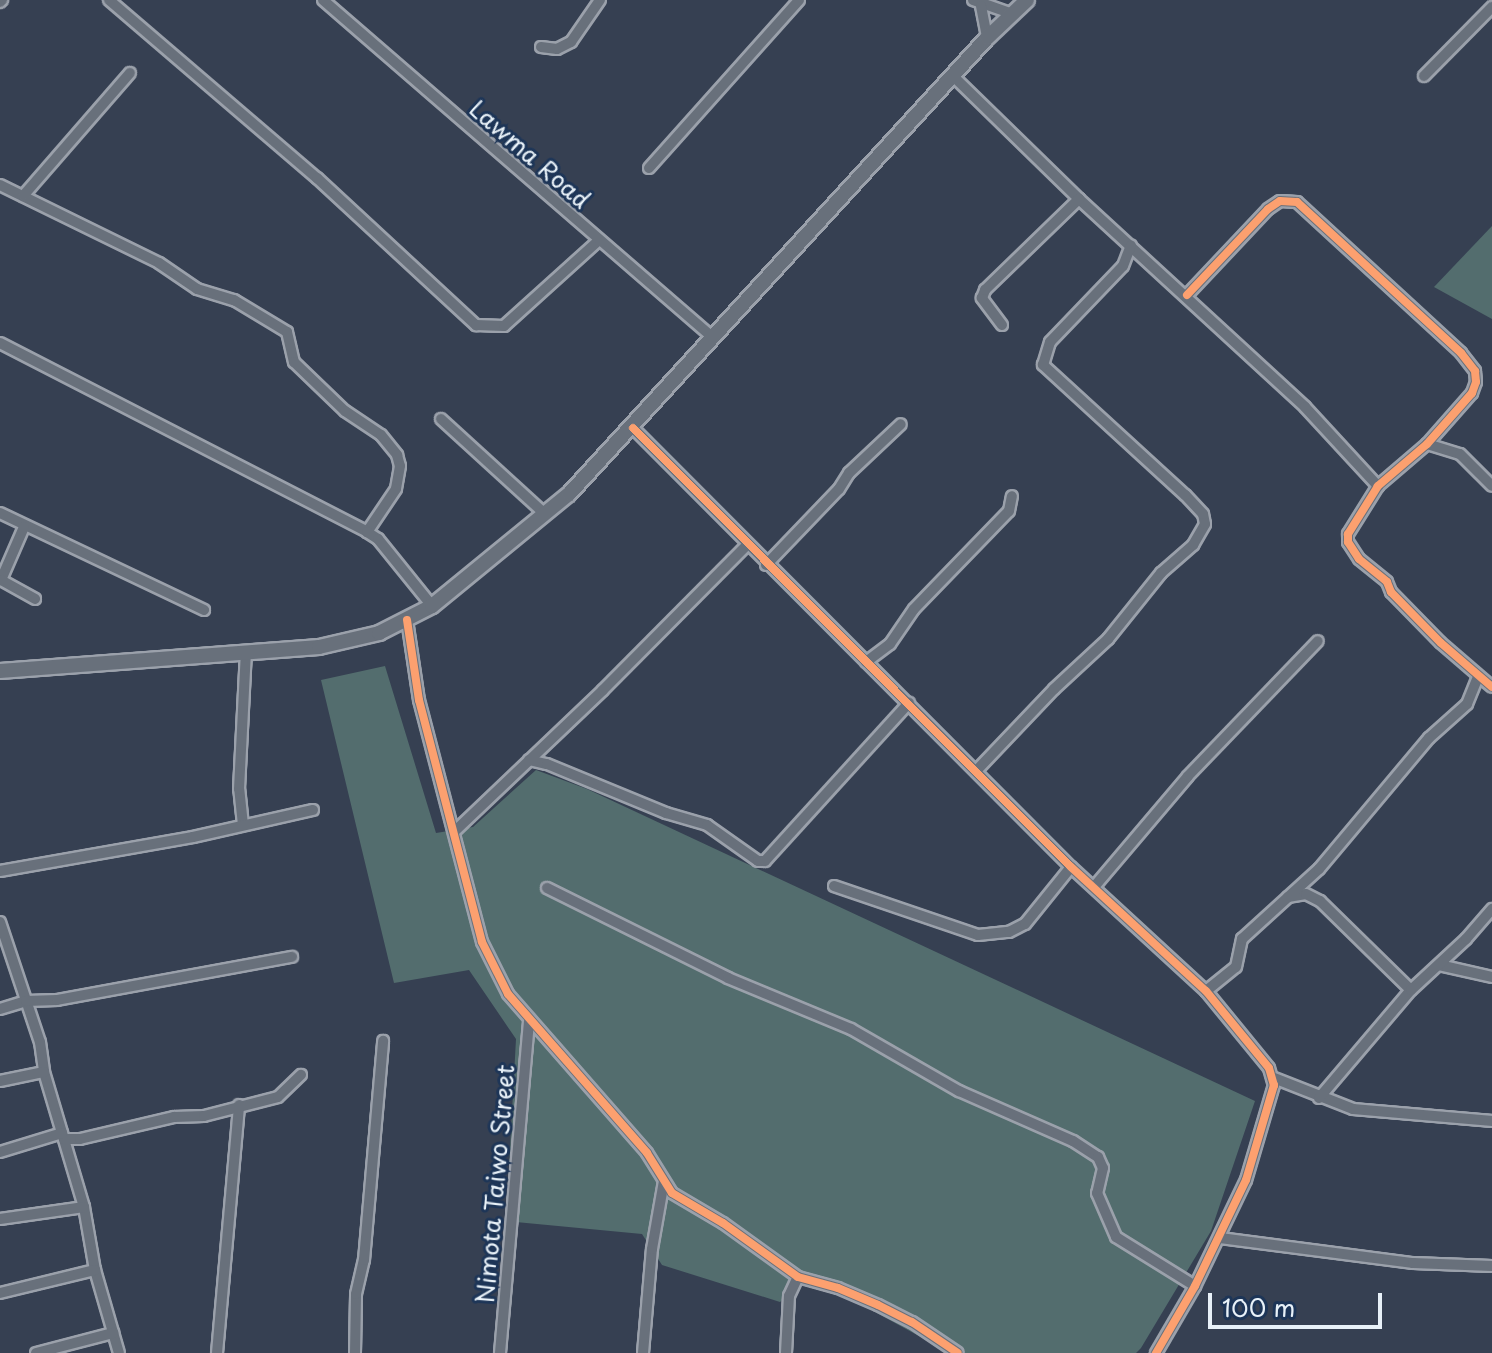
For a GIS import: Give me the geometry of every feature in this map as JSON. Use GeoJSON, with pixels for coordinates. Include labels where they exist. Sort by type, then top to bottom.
{"type":"FeatureCollection","features":[{"type":"Feature","properties":{"kind":"main road"},"geometry":{"type":"LineString","coordinates":[[0,671],[319,647],[361,639],[432,606],[569,494],[633,428],[711,336],[987,38],[1027,0]]}},
{"type":"Feature","properties":{"kind":"street"},"geometry":{"type":"LineString","coordinates":[[109,0],[339,198],[476,325],[504,326],[598,241]]}},
{"type":"Feature","properties":{"kind":"street","name":"Lawma Road"},"geometry":{"type":"LineString","coordinates":[[323,0],[711,336]]}},
{"type":"Feature","properties":{"kind":"street"},"geometry":{"type":"LineString","coordinates":[[541,47],[557,49],[571,42],[600,0]]}},
{"type":"Feature","properties":{"kind":"street"},"geometry":{"type":"LineString","coordinates":[[649,168],[799,0]]}},
{"type":"Feature","properties":{"kind":"street"},"geometry":{"type":"LineString","coordinates":[[977,3],[1013,14]]}},
{"type":"Feature","properties":{"kind":"street"},"geometry":{"type":"LineString","coordinates":[[977,3],[987,38]]}},
{"type":"Feature","properties":{"kind":"street"},"geometry":{"type":"LineString","coordinates":[[1424,76],[1492,7]]}},
{"type":"Feature","properties":{"kind":"street"},"geometry":{"type":"LineString","coordinates":[[23,196],[130,73]]}},
{"type":"Feature","properties":{"kind":"street"},"geometry":{"type":"LineString","coordinates":[[953,76],[1079,199],[1187,295],[1305,407],[1378,486]]}},
{"type":"Feature","properties":{"kind":"street"},"geometry":{"type":"LineString","coordinates":[[0,185],[159,263],[197,289],[234,300],[287,332],[294,362],[345,411],[381,435],[397,455],[400,466],[396,489],[367,532]]}},
{"type":"Feature","properties":{"kind":"street"},"geometry":{"type":"LineString","coordinates":[[1002,325],[982,298],[985,290],[1079,199]]}},
{"type":"Feature","properties":{"kind":"street"},"geometry":{"type":"LineString","coordinates":[[1187,295],[1268,209],[1280,201],[1301,204],[1377,279],[1461,353],[1475,371],[1476,382],[1472,393],[1427,444],[1378,486],[1348,534],[1348,542],[1410,612],[1492,687]]}},
{"type":"Feature","properties":{"kind":"street"},"geometry":{"type":"LineString","coordinates":[[976,771],[1054,689],[1108,639],[1161,573],[1193,545],[1205,524],[1203,514],[1185,495],[1043,365],[1050,342],[1123,266],[1131,245]]}},
{"type":"Feature","properties":{"kind":"street"},"geometry":{"type":"LineString","coordinates":[[0,343],[367,532],[378,539],[432,606]]}},
{"type":"Feature","properties":{"kind":"street"},"geometry":{"type":"LineString","coordinates":[[441,419],[487,457],[544,513]]}},
{"type":"Feature","properties":{"kind":"street"},"geometry":{"type":"LineString","coordinates":[[766,565],[839,489],[849,473],[901,424]]}},
{"type":"Feature","properties":{"kind":"street"},"geometry":{"type":"LineString","coordinates":[[633,428],[766,565],[909,703],[1071,867],[1206,991],[1274,1078],[1353,1109],[1492,1121]]}},
{"type":"Feature","properties":{"kind":"street"},"geometry":{"type":"LineString","coordinates":[[1427,444],[1460,454],[1492,486]]}},
{"type":"Feature","properties":{"kind":"street"},"geometry":{"type":"LineString","coordinates":[[866,662],[890,644],[914,609],[1009,511],[1012,496]]}},
{"type":"Feature","properties":{"kind":"street"},"geometry":{"type":"LineString","coordinates":[[0,513],[204,610]]}},
{"type":"Feature","properties":{"kind":"street"},"geometry":{"type":"LineString","coordinates":[[24,527],[1,580],[35,599]]}},
{"type":"Feature","properties":{"kind":"street"},"geometry":{"type":"LineString","coordinates":[[455,831],[747,545]]}},
{"type":"Feature","properties":{"kind":"street"},"geometry":{"type":"LineString","coordinates":[[407,620],[419,700],[490,963],[498,980],[637,1141],[664,1181],[684,1202],[723,1223],[798,1277],[825,1283],[878,1305],[912,1322],[958,1353]]}},
{"type":"Feature","properties":{"kind":"street"},"geometry":{"type":"LineString","coordinates":[[1094,887],[1188,776],[1318,641]]}},
{"type":"Feature","properties":{"kind":"street"},"geometry":{"type":"LineString","coordinates":[[243,825],[239,789],[246,652]]}},
{"type":"Feature","properties":{"kind":"street"},"geometry":{"type":"LineString","coordinates":[[1206,991],[1236,967],[1242,939],[1319,869],[1439,727],[1467,704],[1478,677]]}},
{"type":"Feature","properties":{"kind":"street"},"geometry":{"type":"LineString","coordinates":[[529,760],[547,764],[666,813],[707,825],[758,861],[765,861],[909,703]]}},
{"type":"Feature","properties":{"kind":"street"},"geometry":{"type":"LineString","coordinates":[[0,871],[313,810]]}},
{"type":"Feature","properties":{"kind":"street"},"geometry":{"type":"LineString","coordinates":[[834,886],[978,935],[1009,932],[1025,924],[1071,867]]}},
{"type":"Feature","properties":{"kind":"street"},"geometry":{"type":"LineString","coordinates":[[547,888],[728,978],[851,1029],[959,1091],[1073,1141],[1098,1157],[1103,1168],[1097,1193],[1116,1237],[1195,1286]]}},
{"type":"Feature","properties":{"kind":"street"},"geometry":{"type":"LineString","coordinates":[[1288,897],[1306,894],[1320,901],[1411,990]]}},
{"type":"Feature","properties":{"kind":"street"},"geometry":{"type":"LineString","coordinates":[[1319,1098],[1411,990],[1492,909]]}},
{"type":"Feature","properties":{"kind":"street"},"geometry":{"type":"LineString","coordinates":[[0,922],[3,947],[40,1042],[44,1072],[84,1207],[95,1270],[119,1353]]}},
{"type":"Feature","properties":{"kind":"street"},"geometry":{"type":"LineString","coordinates":[[0,1009],[26,1001],[57,1000],[292,957]]}},
{"type":"Feature","properties":{"kind":"street"},"geometry":{"type":"LineString","coordinates":[[1439,965],[1492,977]]}},
{"type":"Feature","properties":{"kind":"street","name":"Nimota Taiwo Street"},"geometry":{"type":"LineString","coordinates":[[500,1353],[529,1019]]}},
{"type":"Feature","properties":{"kind":"street"},"geometry":{"type":"LineString","coordinates":[[355,1353],[356,1294],[364,1260],[383,1041]]}},
{"type":"Feature","properties":{"kind":"street"},"geometry":{"type":"LineString","coordinates":[[0,1081],[44,1072]]}},
{"type":"Feature","properties":{"kind":"street"},"geometry":{"type":"LineString","coordinates":[[0,1152],[63,1136],[80,1139],[174,1117],[204,1116],[278,1097],[301,1075]]}},
{"type":"Feature","properties":{"kind":"street"},"geometry":{"type":"LineString","coordinates":[[1156,1353],[1220,1238],[1246,1180],[1274,1078]]}},
{"type":"Feature","properties":{"kind":"street"},"geometry":{"type":"LineString","coordinates":[[217,1353],[239,1105]]}},
{"type":"Feature","properties":{"kind":"street"},"geometry":{"type":"LineString","coordinates":[[643,1353],[652,1249],[664,1181]]}},
{"type":"Feature","properties":{"kind":"street"},"geometry":{"type":"LineString","coordinates":[[0,1219],[84,1207]]}},
{"type":"Feature","properties":{"kind":"street"},"geometry":{"type":"LineString","coordinates":[[1220,1238],[1413,1263],[1492,1266]]}},
{"type":"Feature","properties":{"kind":"street"},"geometry":{"type":"LineString","coordinates":[[0,1293],[95,1270]]}},
{"type":"Feature","properties":{"kind":"street"},"geometry":{"type":"LineString","coordinates":[[786,1353],[789,1296],[798,1277]]}},
{"type":"Feature","properties":{"kind":"street"},"geometry":{"type":"LineString","coordinates":[[36,1353],[113,1333]]}},
{"type":"Feature","properties":{"kind":"street"},"geometry":{"type":"LineString","coordinates":[[932,1353],[936,1340]]}},
{"type":"Feature","properties":{"kind":"green space"},"geometry":{"type":"Polygon","coordinates":[[[1492,226],[1492,319],[1434,287],[1492,226]]]}},
{"type":"Feature","properties":{"kind":"green space"},"geometry":{"type":"Polygon","coordinates":[[[385,666],[436,833],[473,827],[536,770],[587,789],[1255,1101],[1211,1231],[1141,1348],[1136,1353],[950,1353],[809,1276],[780,1302],[662,1265],[642,1234],[506,1221],[516,1039],[469,970],[394,983],[321,680],[385,666]]]}},
{"type":"Feature","properties":{"kind":"cycle path"},"geometry":{"type":"LineString","coordinates":[[1187,295],[1268,209],[1280,201],[1297,202],[1461,353],[1475,371],[1476,382],[1472,393],[1427,444],[1378,486],[1348,534],[1348,542],[1359,559],[1387,582],[1391,592],[1441,643],[1492,687]]}},
{"type":"Feature","properties":{"kind":"cycle path"},"geometry":{"type":"LineString","coordinates":[[633,428],[1071,867],[1206,991],[1269,1068],[1274,1085],[1246,1180],[1195,1286],[1156,1353]]}},
{"type":"Feature","properties":{"kind":"cycle path"},"geometry":{"type":"LineString","coordinates":[[407,620],[419,700],[482,942],[508,994],[647,1153],[672,1193],[723,1223],[798,1277],[838,1288],[878,1305],[912,1322],[958,1353]]}}]}
